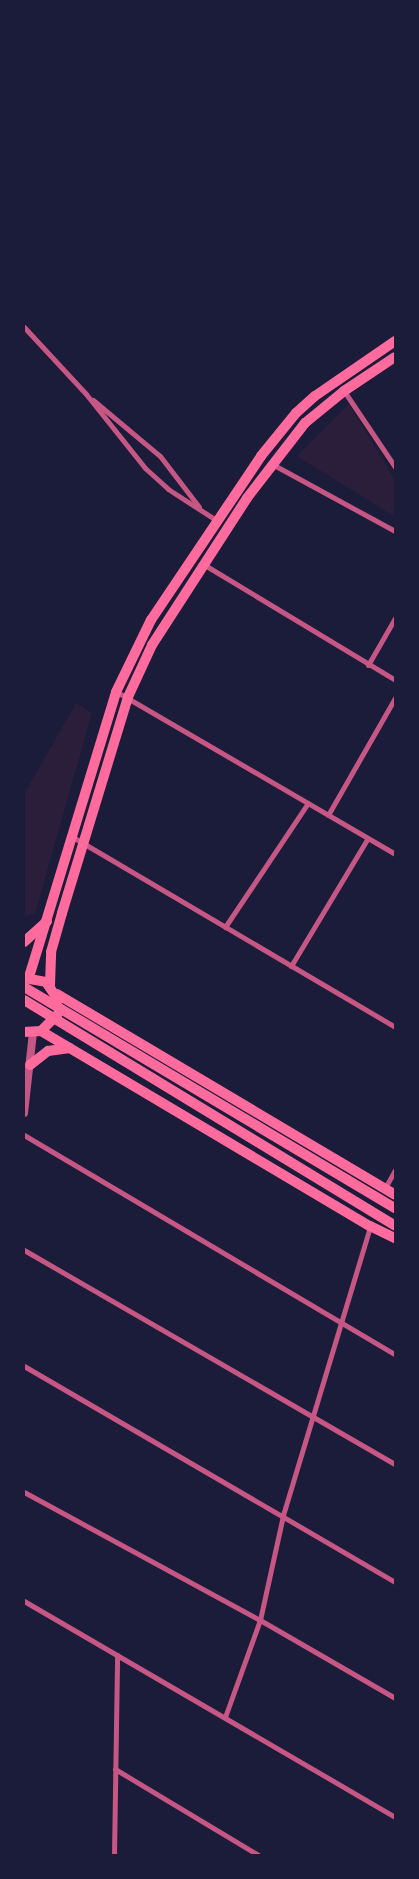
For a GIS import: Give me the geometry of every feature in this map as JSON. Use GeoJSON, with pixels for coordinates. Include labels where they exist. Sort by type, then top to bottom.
{"type":"FeatureCollection","features":[{"type":"Feature","properties":{"kind":"main road"},"geometry":{"type":"LineString","coordinates":[[25,980],[47,921],[71,835],[116,692],[151,620],[216,520],[261,456],[296,413],[315,396],[395,342]]}},
{"type":"Feature","properties":{"kind":"main road"},"geometry":{"type":"LineString","coordinates":[[33,1032],[55,1020],[58,1012],[51,952],[128,697],[152,645],[202,564],[272,463],[305,423],[344,391],[395,357]]}},
{"type":"Feature","properties":{"kind":"main road"},"geometry":{"type":"LineString","coordinates":[[24,942],[47,921]]}},
{"type":"Feature","properties":{"kind":"main road"},"geometry":{"type":"LineString","coordinates":[[25,980],[54,990],[395,1195]]}},
{"type":"Feature","properties":{"kind":"main road"},"geometry":{"type":"LineString","coordinates":[[25,980],[395,1208]]}},
{"type":"Feature","properties":{"kind":"main road"},"geometry":{"type":"LineString","coordinates":[[24,1000],[395,1226]]}},
{"type":"Feature","properties":{"kind":"main road"},"geometry":{"type":"LineString","coordinates":[[33,1032],[70,1048],[370,1226],[395,1238]]}},
{"type":"Feature","properties":{"kind":"main road"},"geometry":{"type":"LineString","coordinates":[[27,1070],[48,1051],[70,1048]]}},
{"type":"Feature","properties":{"kind":"street"},"geometry":{"type":"LineString","coordinates":[[24,327],[86,394],[145,468],[168,489],[216,520]]}},
{"type":"Feature","properties":{"kind":"street"},"geometry":{"type":"LineString","coordinates":[[344,391],[395,468]]}},
{"type":"Feature","properties":{"kind":"street"},"geometry":{"type":"LineString","coordinates":[[86,394],[160,456],[200,510]]}},
{"type":"Feature","properties":{"kind":"street"},"geometry":{"type":"LineString","coordinates":[[272,463],[395,531]]}},
{"type":"Feature","properties":{"kind":"street"},"geometry":{"type":"LineString","coordinates":[[202,564],[395,680]]}},
{"type":"Feature","properties":{"kind":"street"},"geometry":{"type":"LineString","coordinates":[[368,665],[395,618]]}},
{"type":"Feature","properties":{"kind":"street"},"geometry":{"type":"LineString","coordinates":[[116,692],[128,697],[395,854]]}},
{"type":"Feature","properties":{"kind":"street"},"geometry":{"type":"LineString","coordinates":[[328,815],[395,698]]}},
{"type":"Feature","properties":{"kind":"street"},"geometry":{"type":"LineString","coordinates":[[225,927],[308,803]]}},
{"type":"Feature","properties":{"kind":"street"},"geometry":{"type":"LineString","coordinates":[[71,835],[395,1027]]}},
{"type":"Feature","properties":{"kind":"street"},"geometry":{"type":"LineString","coordinates":[[291,966],[368,838]]}},
{"type":"Feature","properties":{"kind":"street"},"geometry":{"type":"LineString","coordinates":[[24,1114],[27,1070],[33,1032]]}},
{"type":"Feature","properties":{"kind":"street"},"geometry":{"type":"LineString","coordinates":[[24,1135],[395,1354]]}},
{"type":"Feature","properties":{"kind":"street"},"geometry":{"type":"LineString","coordinates":[[385,1188],[395,1170]]}},
{"type":"Feature","properties":{"kind":"street"},"geometry":{"type":"LineString","coordinates":[[225,1717],[260,1620],[283,1515],[370,1226]]}},
{"type":"Feature","properties":{"kind":"street"},"geometry":{"type":"LineString","coordinates":[[24,1250],[395,1464]]}},
{"type":"Feature","properties":{"kind":"street"},"geometry":{"type":"LineString","coordinates":[[24,1366],[283,1515],[395,1582]]}},
{"type":"Feature","properties":{"kind":"street"},"geometry":{"type":"LineString","coordinates":[[24,1492],[260,1620],[395,1698]]}},
{"type":"Feature","properties":{"kind":"street"},"geometry":{"type":"LineString","coordinates":[[24,1601],[395,1817]]}},
{"type":"Feature","properties":{"kind":"street"},"geometry":{"type":"LineString","coordinates":[[114,1855],[117,1655]]}},
{"type":"Feature","properties":{"kind":"street"},"geometry":{"type":"LineString","coordinates":[[115,1769],[258,1855]]}},
{"type":"Feature","properties":{"kind":"shaded area"},"geometry":{"type":"Polygon","coordinates":[[[349,404],[395,480],[395,517],[297,456],[349,404]]]}},
{"type":"Feature","properties":{"kind":"shaded area"},"geometry":{"type":"Polygon","coordinates":[[[76,703],[92,713],[35,914],[24,916],[24,794],[76,703]]]}}]}
